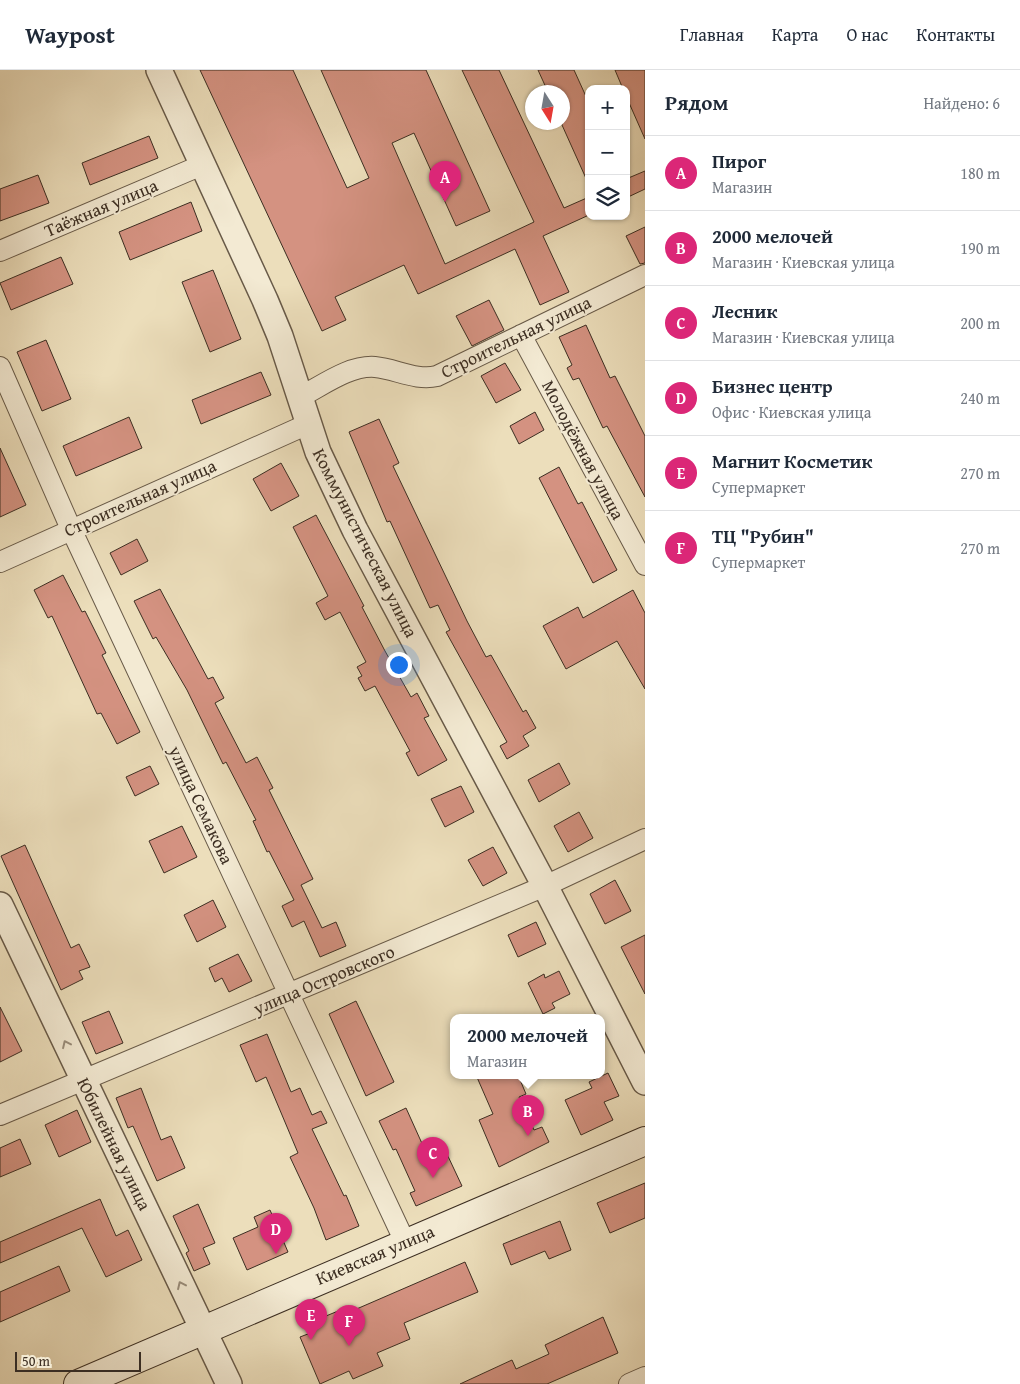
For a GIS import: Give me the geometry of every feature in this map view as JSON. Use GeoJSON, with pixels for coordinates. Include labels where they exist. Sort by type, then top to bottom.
{"type":"FeatureCollection","features":[{"type":"Feature","properties":{"kind":"main road","name":"Киевская улица"},"geometry":{"type":"LineString","coordinates":[[78,1384],[405,1242],[645,1141]]}},
{"type":"Feature","properties":{"kind":"street","name":"Коммунистическая улица"},"geometry":{"type":"LineString","coordinates":[[159,70],[265,300],[280,336],[318,452],[355,530],[545,886],[645,1082]]}},
{"type":"Feature","properties":{"kind":"street","name":"Таёжная улица"},"geometry":{"type":"LineString","coordinates":[[0,251],[202,165]]}},
{"type":"Feature","properties":{"kind":"street","name":"Строительная улица"},"geometry":{"type":"LineString","coordinates":[[300,397],[353,370],[365,367],[376,367],[430,378],[645,275]]}},
{"type":"Feature","properties":{"kind":"street","name":"Молодёжная улица"},"geometry":{"type":"LineString","coordinates":[[521,335],[645,565]]}},
{"type":"Feature","properties":{"kind":"street","name":"улица Семакова"},"geometry":{"type":"LineString","coordinates":[[0,367],[71,529],[405,1242]]}},
{"type":"Feature","properties":{"kind":"street","name":"Строительная улица"},"geometry":{"type":"LineString","coordinates":[[0,562],[308,424]]}},
{"type":"Feature","properties":{"kind":"street","name":"улица Островского"},"geometry":{"type":"LineString","coordinates":[[0,1115],[545,886],[645,839]]}},
{"type":"Feature","properties":{"kind":"street","name":"Юбилейная улица"},"geometry":{"type":"LineString","coordinates":[[0,905],[229,1384]]}},
{"type":"Feature","properties":{"kind":"street"},"geometry":{"type":"LineString","coordinates":[[628,1384],[645,1377]]}},
{"type":"Feature","properties":{"kind":"building"},"geometry":{"type":"Polygon","coordinates":[[[200,70],[293,70],[347,188],[369,178],[321,70],[426,70],[490,211],[456,226],[414,133],[392,143],[445,264],[534,222],[462,70],[499,70],[525,125],[525,130],[527,130],[564,208],[585,199],[585,217],[543,236],[569,292],[540,305],[515,249],[418,294],[404,265],[335,297],[346,320],[322,331],[200,70]]]}},
{"type":"Feature","properties":{"kind":"building"},"geometry":{"type":"Polygon","coordinates":[[[538,70],[574,70],[585,94],[585,176],[564,130],[570,130],[570,85],[545,85],[538,70]]]}},
{"type":"Feature","properties":{"kind":"building"},"geometry":{"type":"Polygon","coordinates":[[[615,70],[645,70],[645,139],[630,105],[630,85],[621,85],[615,70]]]}},
{"type":"Feature","properties":{"kind":"building"},"geometry":{"type":"Polygon","coordinates":[[[149,136],[158,158],[90,185],[82,163],[149,136]]]}},
{"type":"Feature","properties":{"kind":"building"},"geometry":{"type":"Polygon","coordinates":[[[645,171],[645,189],[630,196],[630,177],[645,171]]]}},
{"type":"Feature","properties":{"kind":"building"},"geometry":{"type":"Polygon","coordinates":[[[38,175],[49,203],[0,221],[0,189],[38,175]]]}},
{"type":"Feature","properties":{"kind":"building"},"geometry":{"type":"Polygon","coordinates":[[[191,202],[202,231],[130,260],[119,232],[191,202]]]}},
{"type":"Feature","properties":{"kind":"building"},"geometry":{"type":"Polygon","coordinates":[[[645,227],[645,263],[640,264],[626,236],[645,227]]]}},
{"type":"Feature","properties":{"kind":"building"},"geometry":{"type":"Polygon","coordinates":[[[61,257],[73,284],[11,310],[0,283],[61,257]]]}},
{"type":"Feature","properties":{"kind":"building"},"geometry":{"type":"Polygon","coordinates":[[[213,270],[241,339],[210,352],[182,282],[213,270]]]}},
{"type":"Feature","properties":{"kind":"building"},"geometry":{"type":"Polygon","coordinates":[[[489,300],[504,330],[472,346],[456,316],[489,300]]]}},
{"type":"Feature","properties":{"kind":"building"},"geometry":{"type":"Polygon","coordinates":[[[586,325],[610,378],[615,376],[645,436],[645,497],[607,426],[603,428],[579,378],[573,380],[567,368],[572,365],[559,337],[586,325]]]}},
{"type":"Feature","properties":{"kind":"building"},"geometry":{"type":"Polygon","coordinates":[[[46,340],[71,399],[42,411],[17,352],[46,340]]]}},
{"type":"Feature","properties":{"kind":"building"},"geometry":{"type":"Polygon","coordinates":[[[505,363],[521,390],[496,403],[481,376],[505,363]]]}},
{"type":"Feature","properties":{"kind":"building"},"geometry":{"type":"Polygon","coordinates":[[[261,372],[271,395],[201,424],[192,400],[261,372]]]}},
{"type":"Feature","properties":{"kind":"building"},"geometry":{"type":"Polygon","coordinates":[[[535,412],[544,430],[519,444],[510,426],[535,412]]]}},
{"type":"Feature","properties":{"kind":"building"},"geometry":{"type":"Polygon","coordinates":[[[129,417],[142,448],[76,476],[63,446],[129,417]]]}},
{"type":"Feature","properties":{"kind":"building"},"geometry":{"type":"Polygon","coordinates":[[[379,419],[399,463],[393,466],[467,621],[486,657],[491,655],[523,712],[526,710],[536,728],[523,736],[529,746],[507,759],[500,746],[507,742],[446,632],[450,630],[438,605],[430,608],[390,521],[387,522],[349,432],[379,419]]]}},
{"type":"Feature","properties":{"kind":"building"},"geometry":{"type":"Polygon","coordinates":[[[0,448],[26,505],[0,517],[0,448]]]}},
{"type":"Feature","properties":{"kind":"building"},"geometry":{"type":"Polygon","coordinates":[[[281,463],[299,496],[271,511],[253,479],[281,463]]]}},
{"type":"Feature","properties":{"kind":"building"},"geometry":{"type":"Polygon","coordinates":[[[559,467],[578,504],[582,502],[617,570],[593,583],[539,478],[559,467]]]}},
{"type":"Feature","properties":{"kind":"building"},"geometry":{"type":"Polygon","coordinates":[[[316,515],[364,606],[362,607],[411,697],[417,693],[429,716],[424,718],[447,760],[418,776],[406,753],[410,751],[375,686],[365,691],[358,678],[362,676],[357,667],[366,662],[340,612],[325,620],[316,603],[328,596],[293,527],[316,515]]]}},
{"type":"Feature","properties":{"kind":"building"},"geometry":{"type":"Polygon","coordinates":[[[137,539],[148,561],[121,575],[110,553],[137,539]]]}},
{"type":"Feature","properties":{"kind":"building"},"geometry":{"type":"Polygon","coordinates":[[[63,575],[82,612],[85,611],[106,653],[102,655],[140,732],[117,744],[101,713],[97,714],[52,616],[48,618],[34,590],[63,575]]]}},
{"type":"Feature","properties":{"kind":"building"},"geometry":{"type":"Polygon","coordinates":[[[160,589],[208,679],[213,677],[224,698],[215,703],[246,763],[257,757],[273,788],[269,790],[313,879],[301,885],[322,928],[336,922],[346,946],[320,957],[304,921],[292,927],[282,906],[294,900],[269,851],[267,852],[253,821],[256,820],[226,762],[223,764],[187,690],[156,637],[153,639],[134,601],[160,589]]]}},
{"type":"Feature","properties":{"kind":"building"},"geometry":{"type":"Polygon","coordinates":[[[633,590],[645,613],[645,689],[617,641],[566,669],[543,626],[578,607],[583,618],[633,590]]]}},
{"type":"Feature","properties":{"kind":"building"},"geometry":{"type":"Polygon","coordinates":[[[559,763],[570,784],[539,802],[528,780],[559,763]]]}},
{"type":"Feature","properties":{"kind":"building"},"geometry":{"type":"Polygon","coordinates":[[[150,766],[159,784],[135,796],[126,777],[150,766]]]}},
{"type":"Feature","properties":{"kind":"building"},"geometry":{"type":"Polygon","coordinates":[[[461,786],[474,812],[445,827],[431,799],[461,786]]]}},
{"type":"Feature","properties":{"kind":"building"},"geometry":{"type":"Polygon","coordinates":[[[579,812],[593,838],[568,852],[554,826],[579,812]]]}},
{"type":"Feature","properties":{"kind":"building"},"geometry":{"type":"Polygon","coordinates":[[[182,826],[197,857],[164,873],[149,841],[182,826]]]}},
{"type":"Feature","properties":{"kind":"building"},"geometry":{"type":"Polygon","coordinates":[[[25,845],[71,948],[79,944],[90,967],[79,971],[83,979],[61,990],[1,856],[25,845]]]}},
{"type":"Feature","properties":{"kind":"building"},"geometry":{"type":"Polygon","coordinates":[[[493,847],[507,873],[483,886],[468,860],[493,847]]]}},
{"type":"Feature","properties":{"kind":"building"},"geometry":{"type":"Polygon","coordinates":[[[615,880],[631,911],[605,924],[590,894],[615,880]]]}},
{"type":"Feature","properties":{"kind":"building"},"geometry":{"type":"Polygon","coordinates":[[[213,900],[226,927],[197,942],[184,915],[213,900]]]}},
{"type":"Feature","properties":{"kind":"building"},"geometry":{"type":"Polygon","coordinates":[[[536,922],[546,944],[518,957],[508,935],[536,922]]]}},
{"type":"Feature","properties":{"kind":"building"},"geometry":{"type":"Polygon","coordinates":[[[645,935],[645,994],[621,947],[645,935]]]}},
{"type":"Feature","properties":{"kind":"building"},"geometry":{"type":"Polygon","coordinates":[[[238,954],[252,981],[229,992],[222,978],[215,982],[209,968],[238,954]]]}},
{"type":"Feature","properties":{"kind":"building"},"geometry":{"type":"Polygon","coordinates":[[[559,971],[570,994],[552,1003],[555,1008],[543,1014],[528,983],[544,974],[545,978],[559,971]]]}},
{"type":"Feature","properties":{"kind":"building"},"geometry":{"type":"Polygon","coordinates":[[[356,1001],[394,1082],[366,1096],[329,1014],[356,1001]]]}},
{"type":"Feature","properties":{"kind":"building"},"geometry":{"type":"Polygon","coordinates":[[[0,1007],[22,1051],[0,1062],[0,1007]]]}},
{"type":"Feature","properties":{"kind":"building"},"geometry":{"type":"Polygon","coordinates":[[[109,1011],[123,1043],[96,1054],[82,1022],[109,1011]]]}},
{"type":"Feature","properties":{"kind":"building"},"geometry":{"type":"Polygon","coordinates":[[[267,1034],[291,1092],[300,1088],[312,1115],[321,1111],[327,1123],[312,1129],[344,1196],[346,1195],[359,1226],[326,1240],[314,1208],[290,1157],[298,1153],[266,1077],[256,1082],[240,1045],[267,1034]]]}},
{"type":"Feature","properties":{"kind":"building"},"geometry":{"type":"Polygon","coordinates":[[[608,1073],[619,1096],[604,1102],[613,1120],[581,1135],[565,1100],[592,1088],[589,1082],[595,1079],[605,1079],[605,1074],[608,1073]]]}},
{"type":"Feature","properties":{"kind":"building"},"geometry":{"type":"Polygon","coordinates":[[[478,1079],[520,1079],[526,1094],[519,1097],[534,1130],[542,1127],[549,1142],[499,1167],[479,1120],[493,1114],[478,1079]]]}},
{"type":"Feature","properties":{"kind":"building"},"geometry":{"type":"Polygon","coordinates":[[[141,1088],[161,1140],[171,1136],[185,1168],[157,1181],[133,1126],[128,1128],[116,1098],[141,1088]]]}},
{"type":"Feature","properties":{"kind":"building"},"geometry":{"type":"Polygon","coordinates":[[[406,1108],[429,1159],[446,1152],[462,1186],[416,1206],[410,1193],[415,1191],[396,1149],[393,1150],[379,1121],[406,1108]]]}},
{"type":"Feature","properties":{"kind":"building"},"geometry":{"type":"Polygon","coordinates":[[[77,1110],[91,1142],[59,1157],[45,1125],[77,1110]]]}},
{"type":"Feature","properties":{"kind":"building"},"geometry":{"type":"Polygon","coordinates":[[[20,1139],[31,1164],[0,1177],[0,1148],[20,1139]]]}},
{"type":"Feature","properties":{"kind":"building"},"geometry":{"type":"Polygon","coordinates":[[[645,1183],[645,1218],[610,1233],[597,1203],[645,1183]]]}},
{"type":"Feature","properties":{"kind":"building"},"geometry":{"type":"Polygon","coordinates":[[[100,1199],[116,1236],[128,1230],[142,1260],[106,1277],[82,1228],[0,1263],[0,1242],[100,1199]]]}},
{"type":"Feature","properties":{"kind":"building"},"geometry":{"type":"Polygon","coordinates":[[[198,1204],[215,1243],[203,1248],[210,1264],[194,1271],[186,1253],[189,1251],[173,1216],[198,1204]]]}},
{"type":"Feature","properties":{"kind":"building"},"geometry":{"type":"Polygon","coordinates":[[[270,1210],[288,1252],[247,1270],[233,1238],[258,1227],[254,1217],[270,1210]]]}},
{"type":"Feature","properties":{"kind":"building"},"geometry":{"type":"Polygon","coordinates":[[[560,1221],[571,1250],[549,1259],[545,1251],[511,1265],[503,1244],[560,1221]]]}},
{"type":"Feature","properties":{"kind":"building"},"geometry":{"type":"Polygon","coordinates":[[[465,1262],[478,1292],[404,1323],[410,1339],[377,1353],[383,1366],[353,1379],[349,1371],[320,1384],[300,1337],[313,1332],[309,1323],[343,1309],[345,1314],[465,1262]]]}},
{"type":"Feature","properties":{"kind":"building"},"geometry":{"type":"Polygon","coordinates":[[[59,1266],[70,1291],[0,1322],[0,1292],[59,1266]]]}},
{"type":"Feature","properties":{"kind":"building"},"geometry":{"type":"Polygon","coordinates":[[[603,1317],[618,1353],[547,1384],[460,1384],[512,1360],[516,1369],[549,1354],[545,1345],[603,1317]]]}},
{"type":"Feature","properties":{"kind":"place","name":"Пирог"},"geometry":{"type":"Point","coordinates":[445,202]}},
{"type":"Feature","properties":{"kind":"place","name":"2000 мелочей"},"geometry":{"type":"Point","coordinates":[528,1136]}},
{"type":"Feature","properties":{"kind":"place","name":"Лесник"},"geometry":{"type":"Point","coordinates":[433,1178]}},
{"type":"Feature","properties":{"kind":"place","name":"Бизнес центр"},"geometry":{"type":"Point","coordinates":[276,1254]}},
{"type":"Feature","properties":{"kind":"place","name":"Магнит Косметик"},"geometry":{"type":"Point","coordinates":[311,1340]}},
{"type":"Feature","properties":{"kind":"place","name":"ТЦ \"Рубин\""},"geometry":{"type":"Point","coordinates":[349,1346]}}]}
